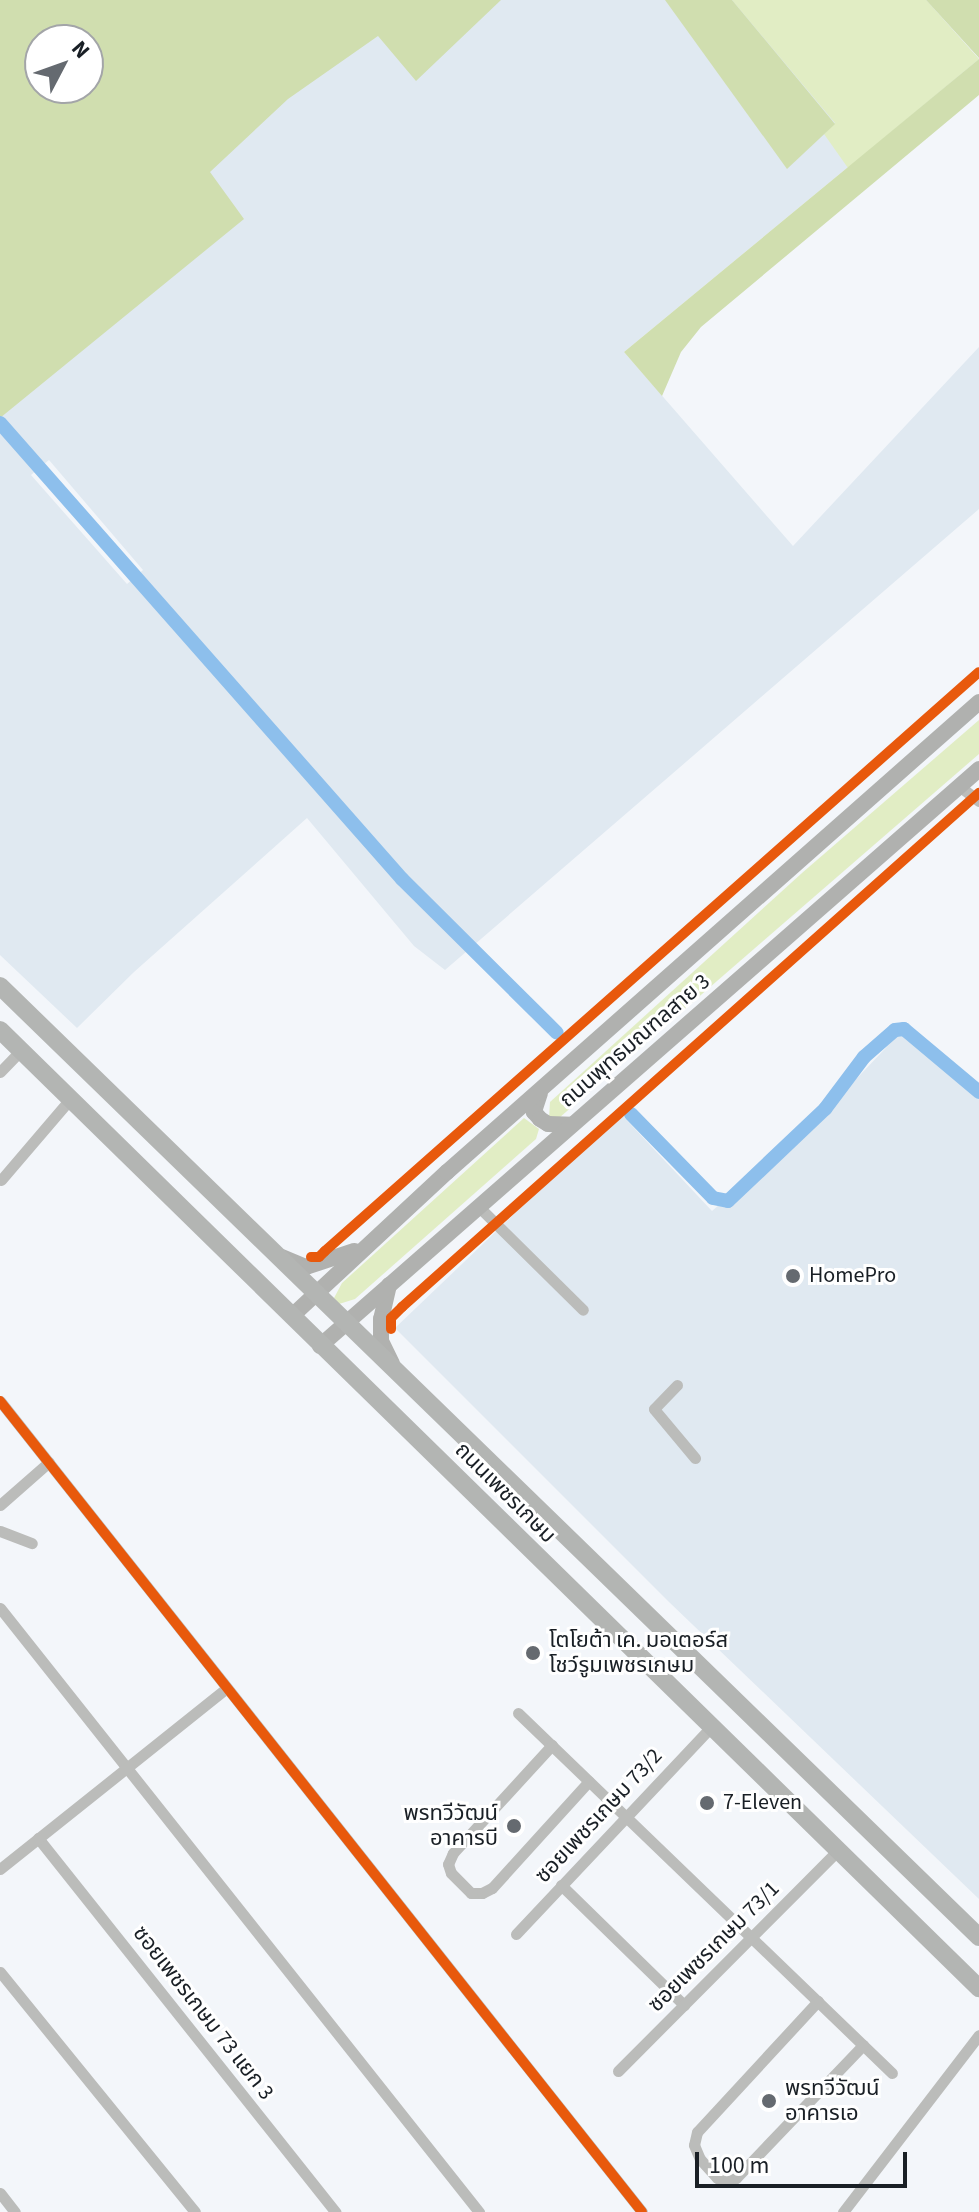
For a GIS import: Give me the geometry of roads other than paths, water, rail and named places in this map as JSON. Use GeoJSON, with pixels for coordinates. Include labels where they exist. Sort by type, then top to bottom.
{"type":"FeatureCollection","features":[{"type":"Feature","properties":{"kind":"main road","name":"ถนนพุทธมณฑลสาย 3"},"geometry":{"type":"LineString","coordinates":[[292,1316],[365,1246],[979,702]]}},
{"type":"Feature","properties":{"kind":"main road","name":"ถนนพุทธมณฑลสาย 3"},"geometry":{"type":"LineString","coordinates":[[320,1346],[979,769]]}},
{"type":"Feature","properties":{"kind":"main road","name":"ถนนเพชรเกษม"},"geometry":{"type":"LineString","coordinates":[[0,986],[979,1937]]}},
{"type":"Feature","properties":{"kind":"main road","name":"ถนนเพชรเกษม"},"geometry":{"type":"LineString","coordinates":[[0,1030],[979,1988]]}},
{"type":"Feature","properties":{"kind":"main road"},"geometry":{"type":"LineString","coordinates":[[540,1091],[534,1112],[540,1119],[548,1124],[572,1125]]}},
{"type":"Feature","properties":{"kind":"main road"},"geometry":{"type":"LineString","coordinates":[[277,1255],[306,1267],[338,1259],[365,1246]]}},
{"type":"Feature","properties":{"kind":"main road"},"geometry":{"type":"LineString","coordinates":[[389,1285],[382,1310],[381,1341],[394,1370]]}},
{"type":"Feature","properties":{"kind":"street"},"geometry":{"type":"LineString","coordinates":[[959,786],[979,801]]}},
{"type":"Feature","properties":{"kind":"street"},"geometry":{"type":"LineString","coordinates":[[0,1072],[21,1050]]}},
{"type":"Feature","properties":{"kind":"street"},"geometry":{"type":"LineString","coordinates":[[1,1180],[71,1098]]}},
{"type":"Feature","properties":{"kind":"street"},"geometry":{"type":"LineString","coordinates":[[479,1207],[583,1310]]}},
{"type":"Feature","properties":{"kind":"street"},"geometry":{"type":"LineString","coordinates":[[677,1385],[657,1403],[654,1411],[695,1458]]}},
{"type":"Feature","properties":{"kind":"street"},"geometry":{"type":"LineString","coordinates":[[0,1401],[642,2212]]}},
{"type":"Feature","properties":{"kind":"street"},"geometry":{"type":"LineString","coordinates":[[0,1505],[49,1462]]}},
{"type":"Feature","properties":{"kind":"street"},"geometry":{"type":"LineString","coordinates":[[0,1531],[32,1543]]}},
{"type":"Feature","properties":{"kind":"street"},"geometry":{"type":"LineString","coordinates":[[0,1608],[479,2212]]}},
{"type":"Feature","properties":{"kind":"street"},"geometry":{"type":"LineString","coordinates":[[0,1869],[227,1688]]}},
{"type":"Feature","properties":{"kind":"street"},"geometry":{"type":"LineString","coordinates":[[518,1713],[892,2073]]}},
{"type":"Feature","properties":{"kind":"street","name":"ซอยเพชรเกษม 73/2"},"geometry":{"type":"LineString","coordinates":[[516,1934],[711,1727]]}},
{"type":"Feature","properties":{"kind":"street"},"geometry":{"type":"LineString","coordinates":[[552,1745],[453,1853],[448,1864],[451,1873],[471,1893],[482,1893],[492,1888],[589,1781]]}},
{"type":"Feature","properties":{"kind":"street","name":"ซอยเพชรเกษม 73 แยก 3"},"geometry":{"type":"LineString","coordinates":[[38,1838],[336,2212]]}},
{"type":"Feature","properties":{"kind":"street","name":"ซอยเพชรเกษม 73/1"},"geometry":{"type":"LineString","coordinates":[[618,2071],[838,1850]]}},
{"type":"Feature","properties":{"kind":"street"},"geometry":{"type":"LineString","coordinates":[[561,1885],[684,2005]]}},
{"type":"Feature","properties":{"kind":"street"},"geometry":{"type":"LineString","coordinates":[[0,1972],[195,2212]]}},
{"type":"Feature","properties":{"kind":"street"},"geometry":{"type":"LineString","coordinates":[[818,2001],[697,2132],[694,2145],[700,2159],[717,2178],[726,2182],[736,2178],[863,2045]]}},
{"type":"Feature","properties":{"kind":"street"},"geometry":{"type":"LineString","coordinates":[[843,2212],[979,2035]]}},
{"type":"Feature","properties":{"kind":"street"},"geometry":{"type":"LineString","coordinates":[[0,2193],[15,2212]]}},
{"type":"Feature","properties":{"kind":"waterway"},"geometry":{"type":"LineString","coordinates":[[0,423],[402,879],[557,1033]]}},
{"type":"Feature","properties":{"kind":"waterway"},"geometry":{"type":"LineString","coordinates":[[631,1114],[713,1198],[728,1201],[825,1109],[864,1057],[895,1030],[904,1029],[979,1092]]}},
{"type":"Feature","properties":{"kind":"place","name":"HomePro"},"geometry":{"type":"Point","coordinates":[793,1276]}},
{"type":"Feature","properties":{"kind":"place","name":"โตโยต้า เค. มอเตอร์ส โชว์รูมเพชรเกษม"},"geometry":{"type":"Point","coordinates":[533,1653]}},
{"type":"Feature","properties":{"kind":"place","name":"7-Eleven"},"geometry":{"type":"Point","coordinates":[707,1803]}},
{"type":"Feature","properties":{"kind":"place","name":"พรทวีวัฒน์ อาคารบี"},"geometry":{"type":"Point","coordinates":[514,1826]}},
{"type":"Feature","properties":{"kind":"place","name":"พรทวีวัฒน์ อาคารเอ"},"geometry":{"type":"Point","coordinates":[769,2101]}}]}
